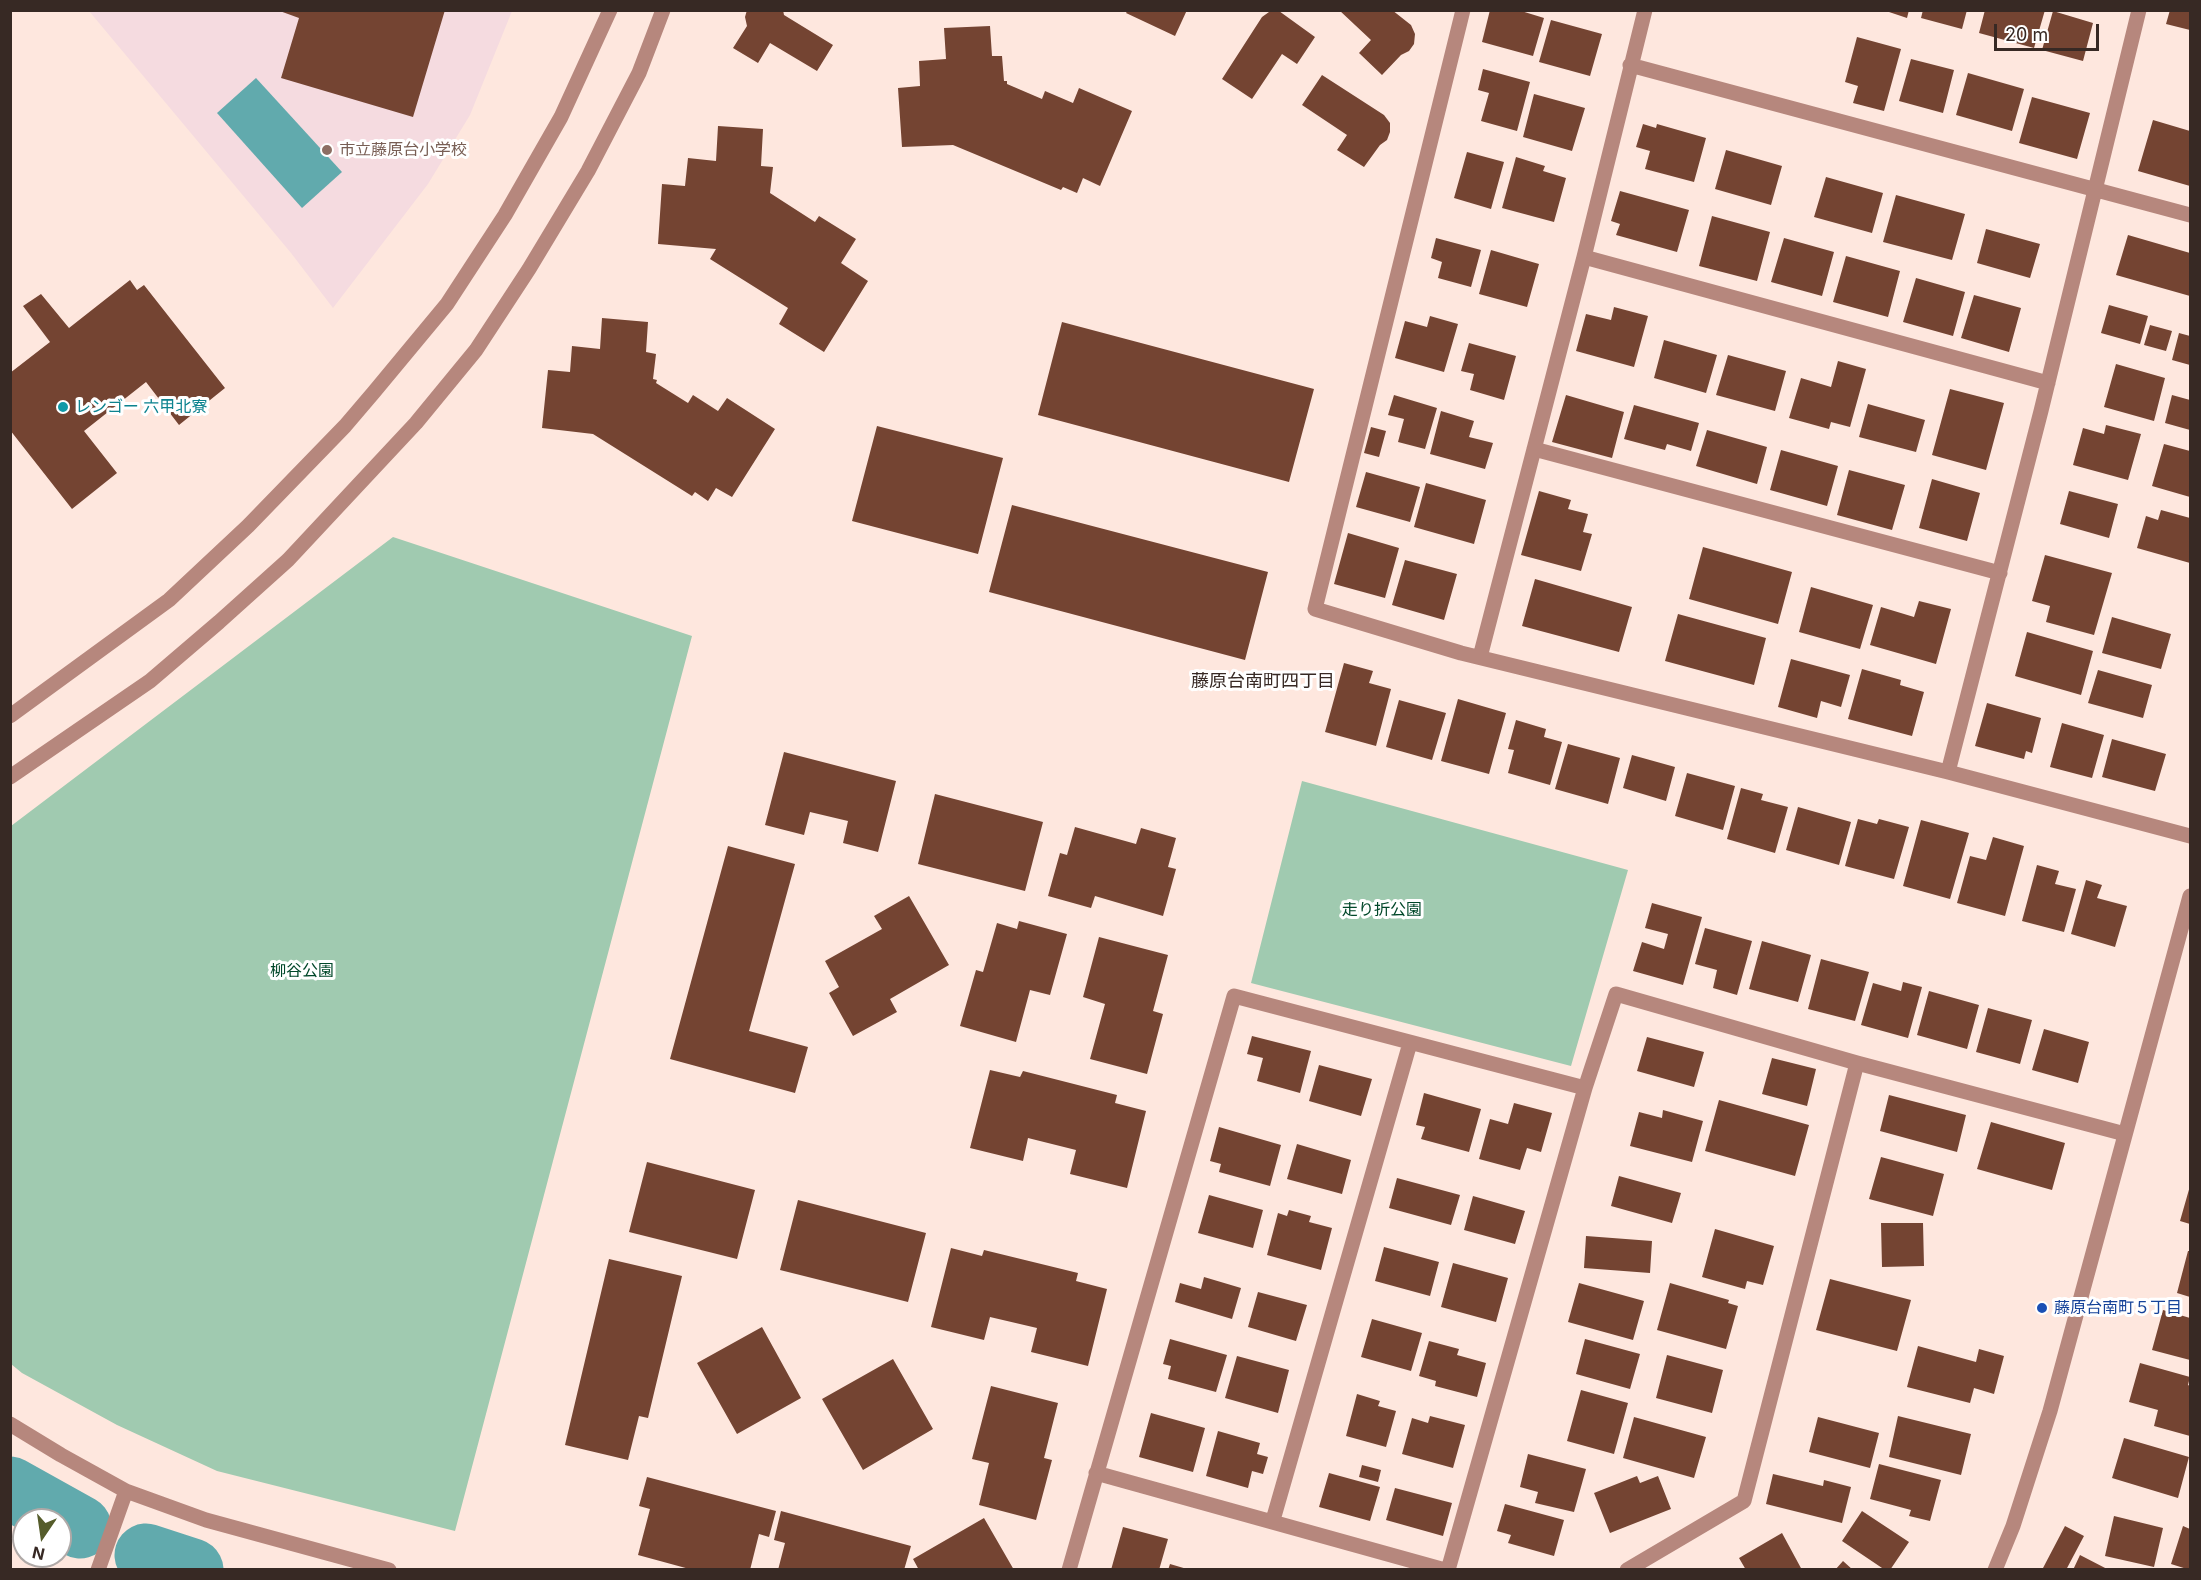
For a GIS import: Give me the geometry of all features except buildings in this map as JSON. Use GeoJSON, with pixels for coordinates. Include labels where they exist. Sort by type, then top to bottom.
{"type":"FeatureCollection","features":[{"type":"Feature","properties":{"kind":"street"},"geometry":{"type":"LineString","coordinates":[[10,716],[170,600],[248,526],[345,426],[447,304],[505,216],[561,117],[610,10]]}},
{"type":"Feature","properties":{"kind":"street"},"geometry":{"type":"LineString","coordinates":[[10,777],[150,681],[219,622],[288,560],[416,423],[476,350],[529,269],[588,171],[639,73],[663,10]]}},
{"type":"Feature","properties":{"kind":"street"},"geometry":{"type":"LineString","coordinates":[[1463,10],[1314,609],[1480,657],[1948,772],[2190,836]]}},
{"type":"Feature","properties":{"kind":"street"},"geometry":{"type":"LineString","coordinates":[[1480,657],[1645,10]]}},
{"type":"Feature","properties":{"kind":"street"},"geometry":{"type":"LineString","coordinates":[[1948,772],[2048,383],[2139,10]]}},
{"type":"Feature","properties":{"kind":"street"},"geometry":{"type":"LineString","coordinates":[[1630,65],[2190,215]]}},
{"type":"Feature","properties":{"kind":"street"},"geometry":{"type":"LineString","coordinates":[[1584,256],[2048,383]]}},
{"type":"Feature","properties":{"kind":"street"},"geometry":{"type":"LineString","coordinates":[[1534,449],[2000,573]]}},
{"type":"Feature","properties":{"kind":"street"},"geometry":{"type":"LineString","coordinates":[[1995,1569],[2013,1526],[2050,1411],[2190,896]]}},
{"type":"Feature","properties":{"kind":"street"},"geometry":{"type":"LineString","coordinates":[[1096,1473],[1446,1569],[1585,1088],[1616,994],[1857,1063],[2125,1134]]}},
{"type":"Feature","properties":{"kind":"street"},"geometry":{"type":"LineString","coordinates":[[1069,1569],[1234,996],[1585,1088]]}},
{"type":"Feature","properties":{"kind":"street"},"geometry":{"type":"LineString","coordinates":[[1273,1520],[1410,1043]]}},
{"type":"Feature","properties":{"kind":"street"},"geometry":{"type":"LineString","coordinates":[[1626,1569],[1744,1501],[1857,1063]]}},
{"type":"Feature","properties":{"kind":"street"},"geometry":{"type":"LineString","coordinates":[[10,1424],[126,1491],[206,1520],[389,1569]]}},
{"type":"Feature","properties":{"kind":"street"},"geometry":{"type":"LineString","coordinates":[[98,1569],[126,1491]]}},
{"type":"Feature","properties":{"kind":"shaded area","name":"市立藤原台小学校"},"geometry":{"type":"Polygon","coordinates":[[[89,11],[512,11],[470,115],[428,184],[333,308],[291,253],[89,11]]]}},
{"type":"Feature","properties":{"kind":"green space","name":"柳谷公園"},"geometry":{"type":"Polygon","coordinates":[[[393,537],[692,636],[455,1531],[217,1471],[117,1425],[22,1373],[11,1364],[11,826],[393,537]]]}},
{"type":"Feature","properties":{"kind":"green space","name":"走り折公園"},"geometry":{"type":"Polygon","coordinates":[[[1302,781],[1628,870],[1571,1066],[1251,983],[1302,781]]]}},
{"type":"Feature","properties":{"kind":"water"},"geometry":{"type":"Polygon","coordinates":[[[256,78],[342,172],[302,208],[217,113],[256,78]]]}},
{"type":"Feature","properties":{"kind":"waterway"},"geometry":{"type":"LineString","coordinates":[[10,1488],[80,1527]]}},
{"type":"Feature","properties":{"kind":"waterway"},"geometry":{"type":"LineString","coordinates":[[146,1555],[192,1570]]}},
{"type":"Feature","properties":{"kind":"place","name":"市立藤原台小学校"},"geometry":{"type":"Point","coordinates":[327,150]}},
{"type":"Feature","properties":{"kind":"place","name":"レンゴー 六甲北寮"},"geometry":{"type":"Point","coordinates":[63,407]}},
{"type":"Feature","properties":{"kind":"place","name":"藤原台南町５丁目"},"geometry":{"type":"Point","coordinates":[2042,1308]}},
{"type":"Feature","properties":{"kind":"district","name":"藤原台南町四丁目"},"geometry":{"type":"Point","coordinates":[1263,682]}}]}
